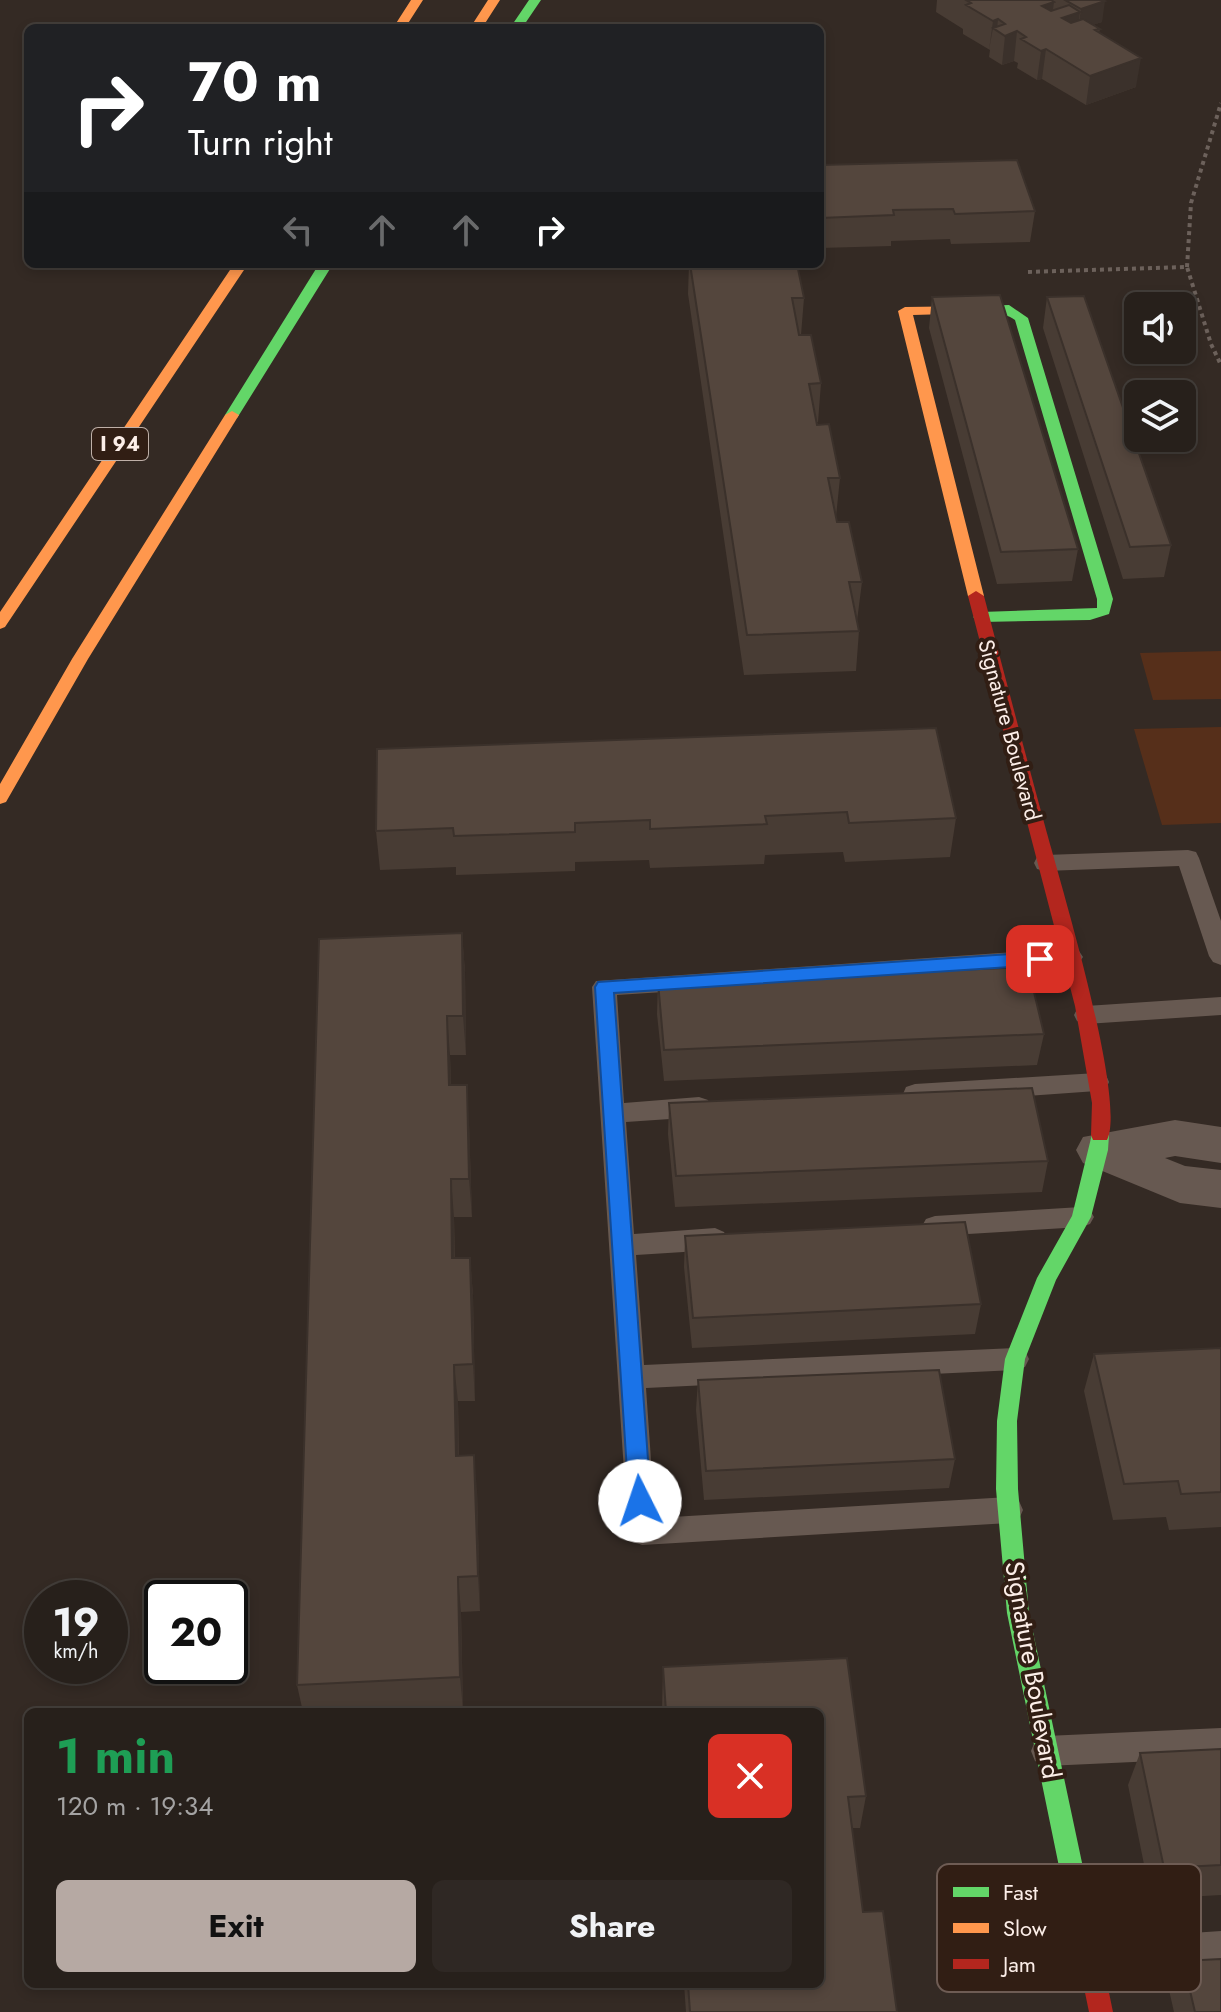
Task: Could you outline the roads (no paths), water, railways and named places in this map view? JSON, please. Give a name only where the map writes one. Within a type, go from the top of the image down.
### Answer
[{"type":"main road","points":[[402,24],[417,0]]},
{"type":"main road","points":[[479,24],[494,0]]},
{"type":"main road","points":[[519,24],[535,0]]},
{"type":"main road","name":"I 94","points":[[0,624],[238,268]]},
{"type":"main road","points":[[0,798],[80,659],[324,268]]},
{"type":"main road","name":"Signature Boulevard","points":[[981,617],[1090,615],[1104,611],[1105,599],[1021,318],[1009,309],[905,311],[981,617],[1086,1015],[1101,1103],[1099,1150],[1081,1217],[1047,1278],[1015,1359],[1007,1421],[1009,1510],[1018,1613],[1070,1864]]},
{"type":"main road","name":"Signature Boulevard","points":[[1097,1992],[1101,2012]]},
{"type":"street","points":[[1099,1150],[1175,1138],[1221,1145]]},
{"type":"street","points":[[1099,1150],[1180,1184],[1221,1189]]},
{"type":"lane","points":[[1045,863],[1188,858],[1221,956]]},
{"type":"lane","points":[[1009,1510],[642,1532],[604,987],[1071,957]]},
{"type":"lane","points":[[1086,1015],[1221,1006]]},
{"type":"lane","points":[[894,1095],[1097,1082]]},
{"type":"lane","points":[[613,1113],[722,1106]]},
{"type":"lane","points":[[907,1228],[1081,1217]]},
{"type":"lane","points":[[622,1245],[733,1238]]},
{"type":"lane","points":[[631,1377],[1015,1359]]},
{"type":"lane","points":[[1046,1751],[1221,1743]]},
{"type":"lane","points":[[1201,1948],[1221,1947]]}]
